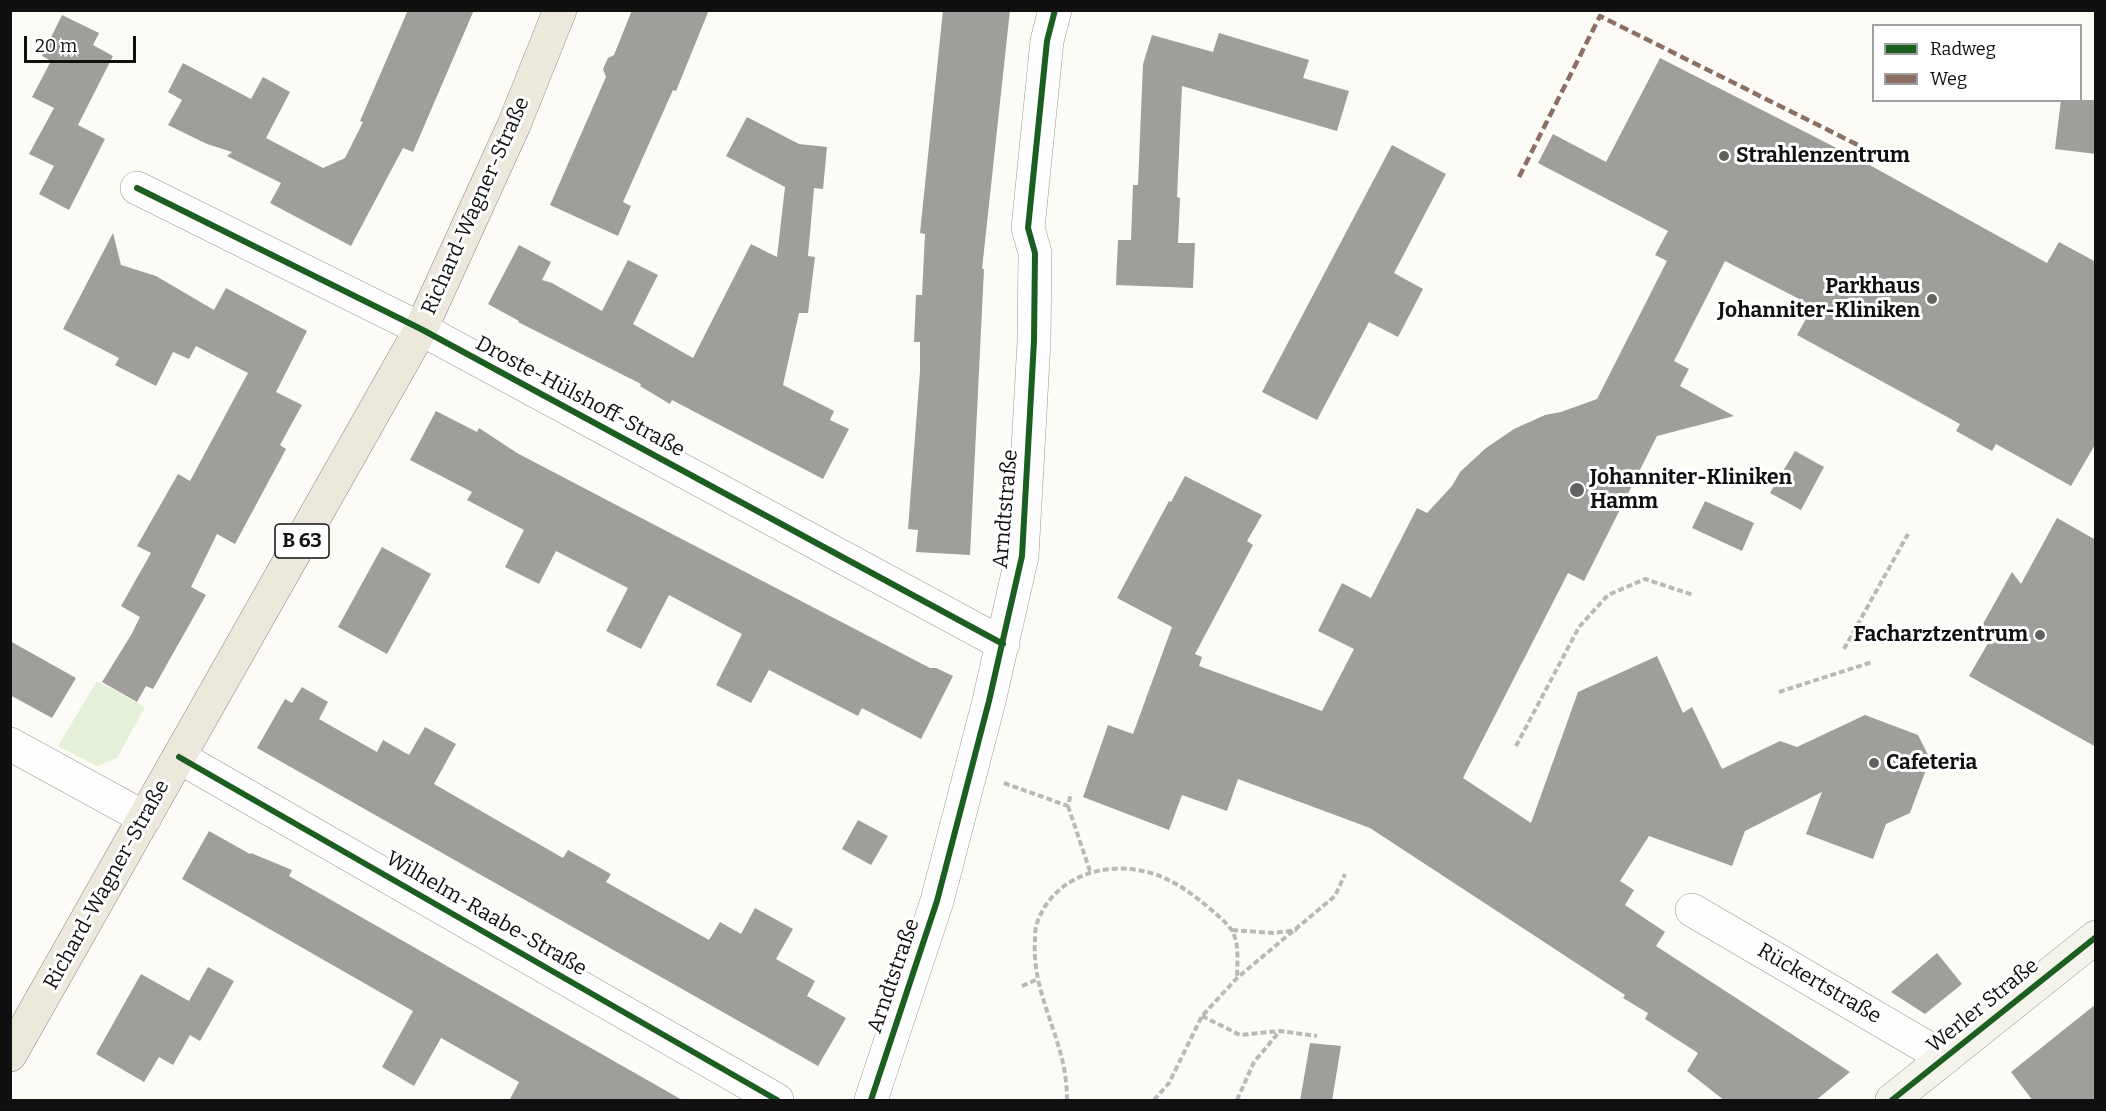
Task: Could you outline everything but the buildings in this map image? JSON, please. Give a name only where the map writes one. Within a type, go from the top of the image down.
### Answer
[{"type":"main road","name":"Richard-Wagner-Straße","points":[[10,1055],[421,329],[514,125],[560,10]]},
{"type":"main road","name":"Werler Straße","points":[[1892,1101],[2096,937]]},
{"type":"street","name":"Arndtstraße","points":[[871,1101],[937,901],[972,772],[1022,556],[1034,341],[1035,253],[1028,228],[1047,40],[1055,10]]},
{"type":"street","name":"Droste-Hülshoff-Straße","points":[[137,188],[421,329],[1003,644]]},
{"type":"street","points":[[10,744],[145,818]]},
{"type":"street","name":"Wilhelm-Raabe-Straße","points":[[179,757],[777,1101]]},
{"type":"street","name":"Rückertstraße","points":[[1692,910],[1945,1058]]},
{"type":"path","points":[[1844,649],[1908,534]]},
{"type":"path","points":[[1516,746],[1579,627],[1608,595],[1645,579],[1693,595]]},
{"type":"path","points":[[1779,692],[1872,662]]},
{"type":"path","points":[[972,772],[1068,806]]},
{"type":"path","points":[[1071,793],[1068,806],[1090,871]]},
{"type":"path","points":[[1067,1101],[1062,1057],[1034,959],[1036,924],[1048,901],[1067,882],[1090,871],[1120,869],[1152,873],[1174,882],[1193,895],[1232,930],[1237,947],[1237,978]]},
{"type":"path","points":[[1154,1101],[1169,1083],[1202,1016],[1237,978],[1335,896],[1345,874]]},
{"type":"path","points":[[1232,930],[1273,933],[1297,930]]},
{"type":"path","points":[[1022,986],[1038,979]]},
{"type":"path","points":[[1202,1016],[1240,1035],[1280,1031],[1317,1036]]},
{"type":"path","points":[[1236,1101],[1254,1062],[1280,1031]]},
{"type":"green space","points":[[97,681],[145,707],[117,758],[97,766],[58,746]]},
{"type":"marked path","points":[[1519,177],[1600,16],[1862,147]]},
{"type":"cycle path","points":[[871,1100],[937,901],[989,701],[1022,556],[1034,341],[1035,253],[1028,228],[1047,41],[1055,10]]},
{"type":"cycle path","points":[[137,188],[421,329],[1003,644]]},
{"type":"cycle path","points":[[179,757],[777,1100]]},
{"type":"cycle path","points":[[1892,1100],[2096,937]]},
{"type":"place","name":"Strahlenzentrum","points":[[1724,156]]},
{"type":"place","name":"Parkhaus Johanniter-Kliniken","points":[[1932,299]]},
{"type":"place","name":"Johanniter-Kliniken Hamm","points":[[1577,490]]},
{"type":"place","name":"Facharztzentrum","points":[[2040,635]]},
{"type":"place","name":"Cafeteria","points":[[1874,763]]}]
